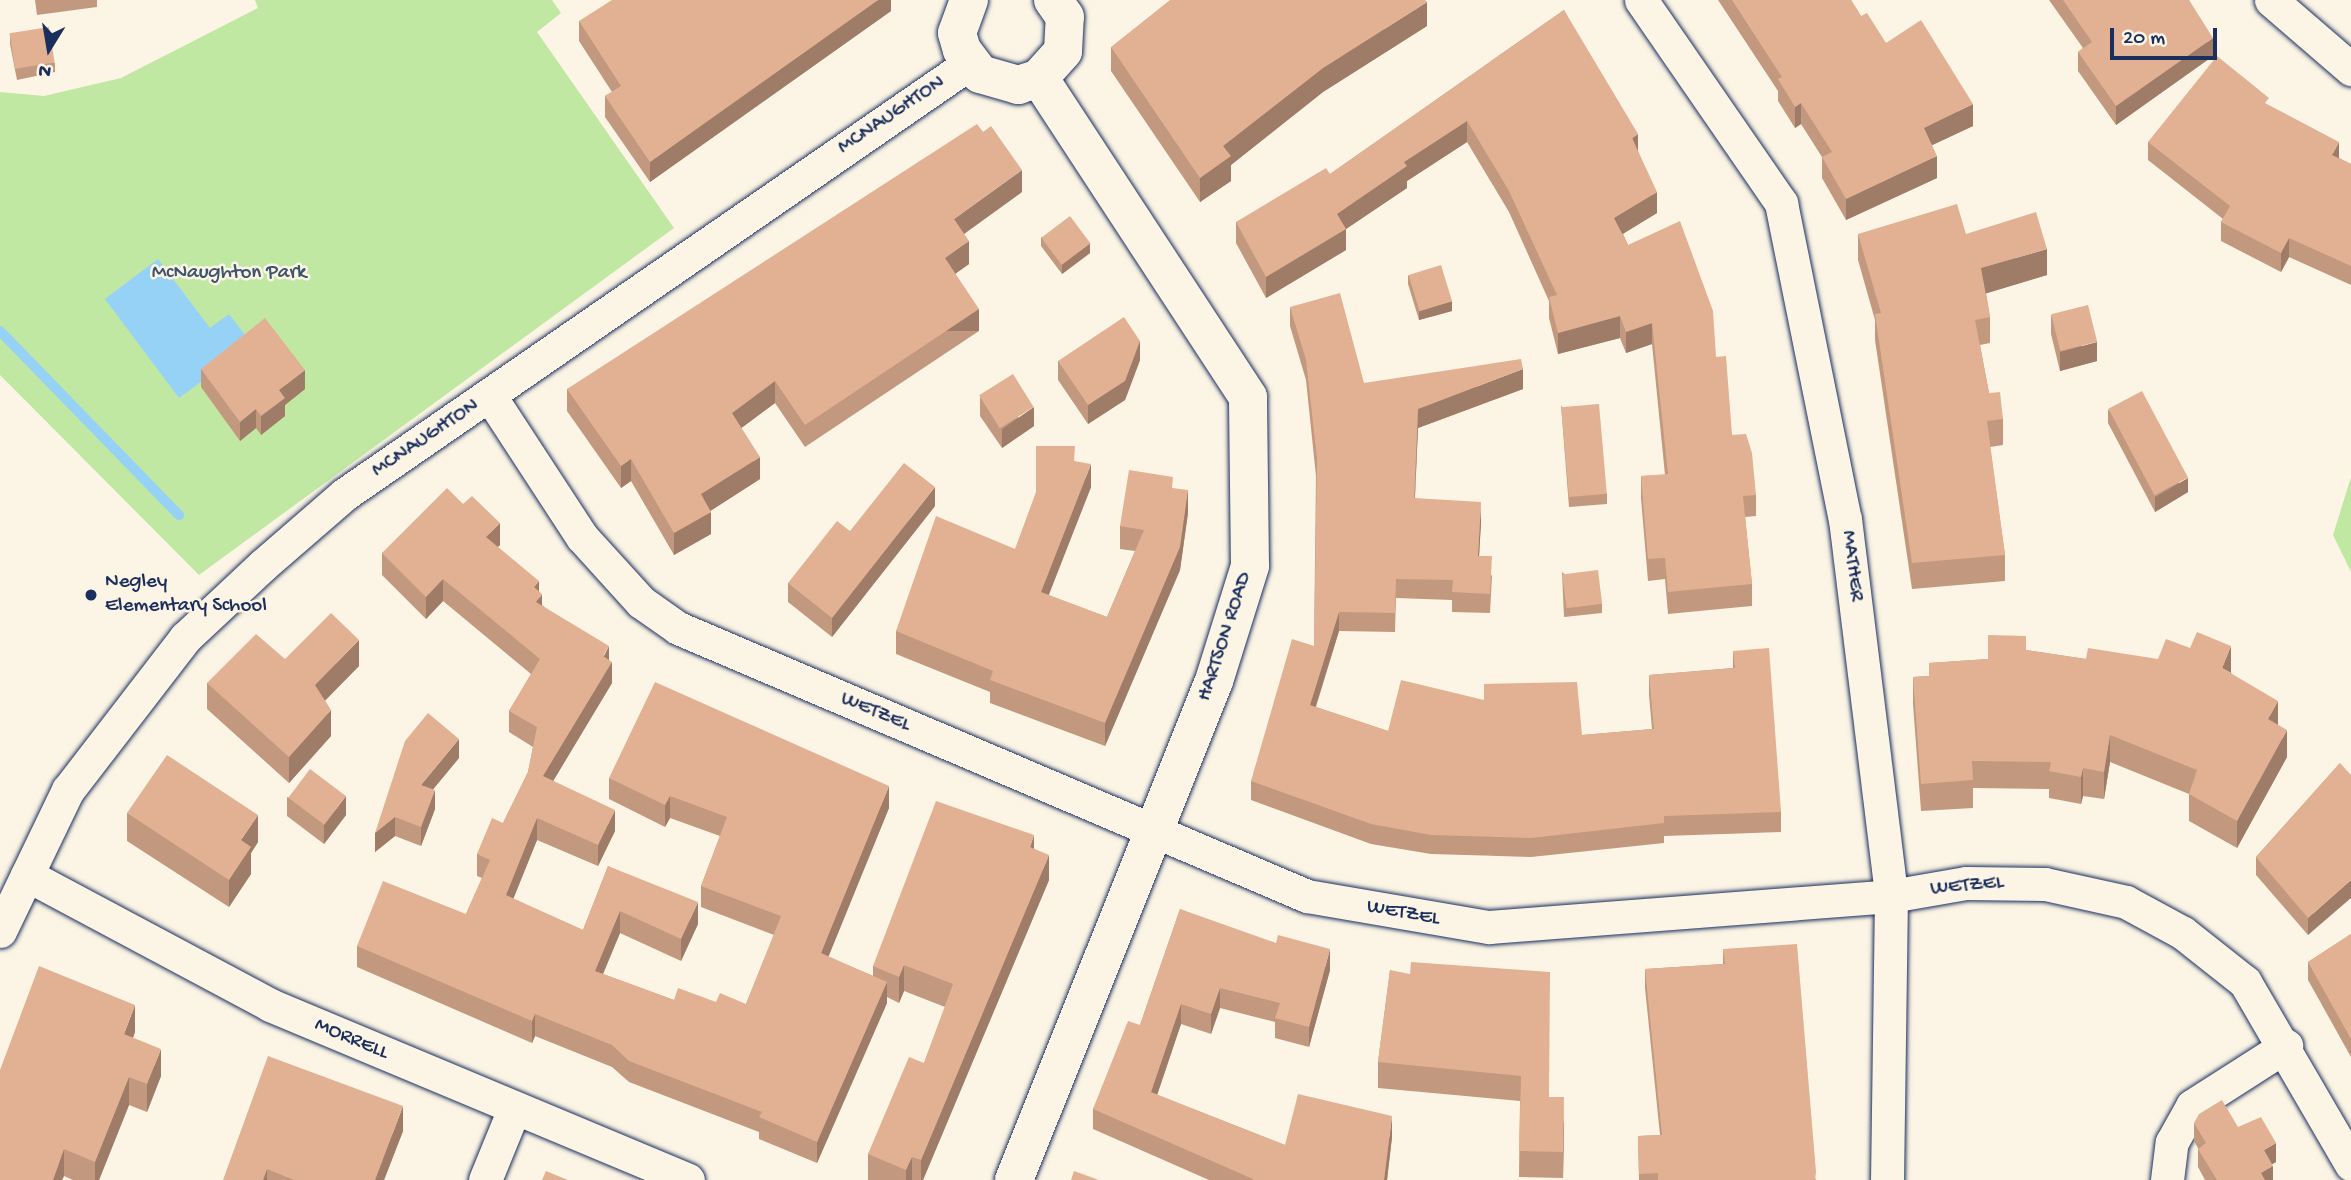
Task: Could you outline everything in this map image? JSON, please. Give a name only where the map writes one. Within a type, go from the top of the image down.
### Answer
[{"type":"street","points":[[970,0],[957,33],[970,63],[998,82],[1018,85],[1039,78],[1055,66],[1068,33],[1058,1]]},
{"type":"street","name":"MATHER","points":[[1641,0],[1781,202],[1845,519],[1891,896],[1887,1180]]},
{"type":"street","points":[[2271,0],[2351,69]]},
{"type":"street","name":"MCNAUGHTON","points":[[0,931],[68,790],[185,638],[345,494],[970,63]]},
{"type":"street","name":"HARTSON ROAD","points":[[1014,1180],[1214,681],[1250,566],[1248,397],[1039,78]]},
{"type":"street","name":"WETZEL","points":[[490,396],[582,537],[641,602],[678,628],[1307,896],[1489,928],[1891,896],[1966,883],[2045,884],[2126,902],[2183,933],[2245,982],[2286,1046],[2351,1164]]},
{"type":"street","name":"MORRELL","points":[[27,875],[270,1005],[688,1180]]},
{"type":"street","points":[[2167,1180],[2172,1142],[2192,1106],[2286,1046]]},
{"type":"street","points":[[485,1180],[514,1108]]},
{"type":"green space","name":"McNaughton Park","points":[[255,0],[552,0],[561,13],[537,32],[674,228],[199,575],[0,375],[0,92],[44,96],[121,78],[258,8]]},
{"type":"green space","points":[[2351,477],[2351,572],[2333,535]]},
{"type":"water","points":[[158,259],[210,328],[229,314],[252,344],[179,398],[105,299]]},
{"type":"building","points":[[612,0],[878,0],[650,162],[605,96],[621,86],[579,21]]},
{"type":"building","points":[[1170,0],[1427,2],[1323,68],[1223,146],[1231,156],[1200,178],[1111,47]]},
{"type":"building","points":[[1732,0],[1851,0],[1861,16],[1867,13],[1886,43],[1921,20],[1973,104],[1924,128],[1937,156],[1846,199],[1822,157],[1832,152],[1801,103],[1795,107],[1778,79],[1782,77]]},
{"type":"building","points":[[2063,0],[2189,0],[2213,38],[2116,106],[2078,52],[2092,42]]},
{"type":"building","points":[[1564,10],[1638,134],[1632,138],[1657,192],[1614,218],[1628,245],[1680,221],[1713,311],[1716,357],[1726,356],[1732,435],[1746,434],[1752,453],[1756,495],[1743,496],[1752,584],[1668,592],[1665,558],[1648,559],[1641,476],[1668,474],[1652,323],[1626,332],[1620,316],[1558,333],[1549,297],[1557,295],[1509,191],[1467,121],[1404,162],[1407,166],[1337,214],[1346,229],[1266,277],[1236,222],[1326,168],[1330,174]]},
{"type":"building","points":[[49,27],[55,63],[15,69],[9,33]]},
{"type":"building","points":[[2217,56],[2269,98],[2265,103],[2339,142],[2332,155],[2351,164],[2351,266],[2289,238],[2281,253],[2221,222],[2230,206],[2148,142]]},
{"type":"building","points":[[977,124],[983,132],[991,126],[1022,170],[954,219],[969,241],[945,258],[979,309],[805,425],[775,381],[732,413],[760,457],[701,494],[711,512],[674,533],[631,459],[621,466],[567,389]]},
{"type":"building","points":[[1957,204],[1966,234],[2036,212],[2047,249],[1981,268],[1990,317],[1975,320],[1989,393],[2000,392],[2003,419],[1987,421],[2005,555],[1912,563],[1875,314],[1881,313],[1858,234]]},
{"type":"building","points":[[1070,216],[1090,243],[1062,265],[1041,238]]},
{"type":"building","points":[[1441,265],[1452,301],[1420,311],[1408,275]]},
{"type":"building","points":[[1340,293],[1364,383],[1521,359],[1523,369],[1418,409],[1414,498],[1481,502],[1478,556],[1492,556],[1490,594],[1452,592],[1453,580],[1396,579],[1395,613],[1339,612],[1310,705],[1388,731],[1401,680],[1484,700],[1484,684],[1577,682],[1582,735],[1654,729],[1649,675],[1735,668],[1733,651],[1769,648],[1781,812],[1664,816],[1664,823],[1531,838],[1431,835],[1371,824],[1251,781],[1292,639],[1314,646],[1317,459],[1306,360],[1290,307]]},
{"type":"building","points":[[2088,305],[2097,342],[2060,351],[2051,314]]},
{"type":"building","points":[[1124,317],[1140,341],[1125,381],[1088,405],[1058,361]]},
{"type":"building","points":[[265,318],[305,370],[279,390],[285,398],[261,416],[256,409],[240,422],[201,369]]},
{"type":"building","points":[[1013,374],[1034,407],[1000,428],[979,395]]},
{"type":"building","points":[[2142,391],[2188,478],[2154,495],[2108,409]]},
{"type":"building","points":[[1599,404],[1607,494],[1569,497],[1561,407]]},
{"type":"building","points":[[1036,446],[1075,446],[1074,461],[1091,464],[1041,592],[1107,617],[1144,530],[1120,526],[1129,470],[1173,477],[1172,488],[1188,490],[1180,547],[1105,723],[990,680],[993,671],[896,631],[936,516],[1015,549],[1036,492]]},
{"type":"building","points":[[904,463],[935,487],[832,618],[788,583],[837,521],[850,531]]},
{"type":"building","points":[[447,488],[463,504],[472,496],[500,523],[486,537],[539,581],[534,587],[542,594],[536,602],[609,646],[603,656],[612,662],[543,776],[615,810],[598,845],[537,818],[506,895],[583,930],[608,866],[698,902],[681,939],[620,911],[595,971],[674,1000],[678,988],[716,1002],[720,993],[746,1004],[781,916],[701,886],[727,817],[670,796],[665,805],[609,778],[655,682],[889,786],[821,953],[887,982],[817,1142],[759,1117],[762,1112],[629,1061],[612,1045],[535,1014],[532,1021],[357,946],[383,881],[466,914],[490,860],[477,854],[492,818],[503,823],[528,772],[537,727],[509,711],[540,659],[443,579],[426,597],[382,553]]},
{"type":"building","points":[[1598,570],[1602,604],[1566,608],[1562,574]]},
{"type":"building","points":[[331,613],[359,640],[315,685],[331,710],[289,757],[207,683],[256,634],[285,659]]},
{"type":"building","points":[[2197,632],[2231,646],[2222,668],[2278,701],[2268,719],[2287,730],[2237,821],[2189,794],[2197,770],[2110,735],[2104,772],[2083,768],[2081,777],[2049,771],[2051,762],[1972,761],[1973,780],[1921,784],[1913,677],[1929,676],[1929,663],[1988,659],[1988,635],[2026,636],[2026,650],[2086,659],[2088,648],[2158,659],[2166,639],[2190,648]]},
{"type":"building","points":[[428,713],[459,739],[421,785],[435,790],[421,827],[395,817],[375,833],[405,741]]},
{"type":"building","points":[[167,755],[258,815],[241,840],[251,847],[229,880],[127,813]]},
{"type":"building","points":[[2340,763],[2351,775],[2351,880],[2308,918],[2256,857]]},
{"type":"building","points":[[310,769],[346,796],[324,825],[288,798]]},
{"type":"building","points":[[936,801],[1034,835],[1030,847],[1049,855],[921,1160],[912,1157],[906,1170],[868,1154],[909,1057],[924,1063],[953,984],[904,965],[899,977],[873,966]]},
{"type":"building","points":[[1180,909],[1276,943],[1278,935],[1330,949],[1309,1027],[1275,1018],[1280,1003],[1220,988],[1211,1014],[1181,1004],[1151,1092],[1285,1145],[1298,1094],[1392,1116],[1384,1180],[1253,1180],[1093,1109],[1128,1021],[1140,1025]]},
{"type":"building","points":[[2351,934],[2351,1039],[2308,962]]},
{"type":"building","points":[[1797,944],[1815,1180],[1658,1180],[1658,1173],[1639,1174],[1638,1136],[1662,1135],[1645,969],[1725,964],[1723,949]]},
{"type":"building","points":[[1411,962],[1550,972],[1549,1097],[1564,1097],[1563,1152],[1519,1151],[1521,1076],[1378,1062],[1390,970],[1410,974]]},
{"type":"building","points":[[39,966],[135,1005],[124,1034],[161,1049],[147,1084],[129,1077],[95,1162],[64,1149],[53,1180],[0,1180],[0,1070]]},
{"type":"building","points":[[268,1056],[403,1106],[375,1180],[294,1180],[267,1169],[263,1180],[223,1180]]},
{"type":"building","points":[[2222,1100],[2238,1127],[2261,1117],[2276,1143],[2264,1150],[2273,1166],[2261,1173],[2265,1180],[2217,1180],[2198,1149],[2206,1143],[2194,1123],[2199,1114]]},
{"type":"building","points":[[546,1171],[568,1180],[542,1180]]},
{"type":"building","points":[[1074,1171],[1099,1180],[1071,1180]]},
{"type":"waterway","points":[[0,331],[179,515]]},
{"type":"place","name":"Negley Elementary School","points":[[91,595]]}]
